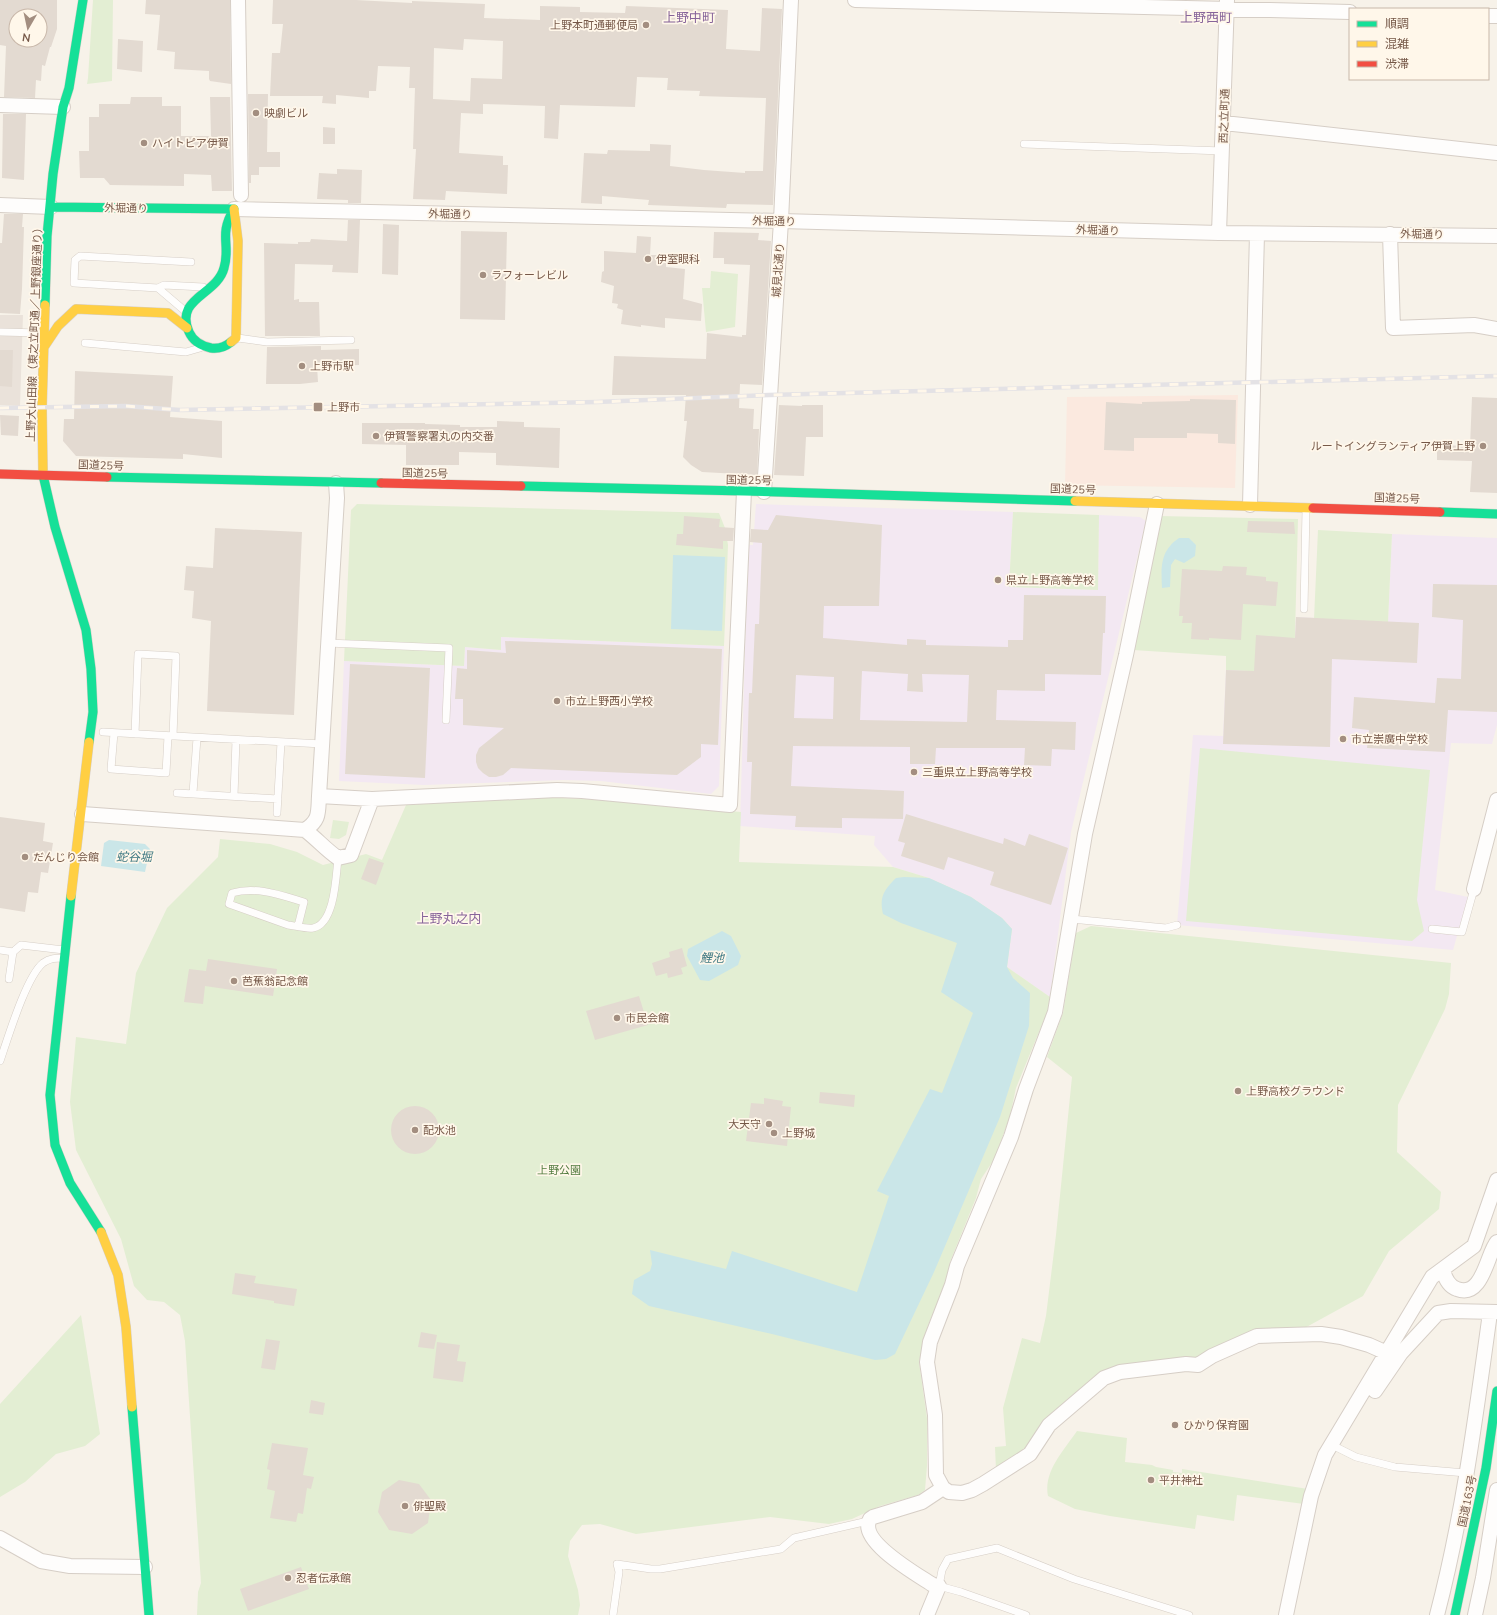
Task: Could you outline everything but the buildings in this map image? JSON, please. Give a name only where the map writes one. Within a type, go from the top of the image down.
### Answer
[{"type":"main road","name":"上野大山田線（東之立町通／上野銀座通り）","points":[[83,0],[69,88],[63,108],[53,174],[47,236],[42,408],[43,475],[57,531],[86,630],[91,669],[93,712],[82,814],[64,954],[50,1095],[55,1145],[70,1184],[103,1235],[118,1275],[126,1327],[148,1615]]},
{"type":"main road","name":"外堀通り","points":[[51,207],[234,209]]},
{"type":"main road","points":[[187,328],[187,313],[193,301],[210,288],[220,278],[223,272],[225,263],[226,225],[234,209]]},
{"type":"main road","points":[[44,347],[50,335],[60,323],[76,309],[168,313],[187,328],[196,343],[204,346],[222,347],[232,343],[236,338],[238,241],[234,209]]},
{"type":"main road","name":"国道25号","points":[[0,474],[764,492],[1306,507],[1497,514]]},
{"type":"main road","name":"国道163号","points":[[1455,1615],[1486,1468],[1497,1391]]},
{"type":"street","points":[[238,0],[241,195]]},
{"type":"street","name":"城見北通り","points":[[764,492],[781,221],[791,0]]},
{"type":"street","points":[[855,0],[1227,4],[1349,12]]},
{"type":"street","name":"西之立町通","points":[[1220,233],[1227,4]]},
{"type":"street","points":[[0,106],[63,108]]},
{"type":"street","points":[[1224,123],[1497,153]]},
{"type":"street","points":[[0,205],[51,207]]},
{"type":"street","name":"外堀通り","points":[[234,209],[781,221],[1257,234],[1497,236]]},
{"type":"street","points":[[1250,506],[1257,234]]},
{"type":"street","points":[[1390,234],[1393,328],[1474,325],[1497,329]]},
{"type":"street","points":[[305,830],[312,825],[318,816],[327,643],[337,498],[336,482]]},
{"type":"street","points":[[319,796],[372,798],[576,791],[730,805],[744,492]]},
{"type":"street","points":[[1157,504],[1126,655],[1085,834],[1055,1012],[1026,1089],[1011,1138],[957,1266],[952,1286],[930,1342],[927,1362],[935,1416],[936,1475],[943,1488],[949,1492],[962,1493],[983,1484],[1030,1454],[1049,1425],[1104,1378],[1120,1372],[1186,1364],[1198,1366],[1212,1356],[1257,1336],[1321,1334],[1341,1336],[1370,1346],[1387,1354]]},
{"type":"street","points":[[82,814],[305,830],[329,852],[338,858],[351,855],[372,798]]},
{"type":"street","points":[[1474,889],[1497,800]]},
{"type":"street","points":[[1286,1615],[1311,1496],[1325,1455],[1432,1277],[1474,1246],[1497,1180]]},
{"type":"street","points":[[1443,1270],[1445,1279],[1449,1285],[1457,1290],[1467,1290],[1474,1286],[1486,1267],[1491,1252],[1497,1242]]},
{"type":"street","points":[[1346,1422],[1352,1425],[1401,1353],[1438,1313],[1451,1311],[1493,1313],[1448,1574],[1437,1615]]},
{"type":"street","points":[[927,1615],[939,1586],[933,1585],[878,1547],[868,1530],[868,1521],[873,1517],[922,1502],[943,1488]]},
{"type":"street","points":[[1475,1615],[1483,1578],[1497,1490]]},
{"type":"street","points":[[0,1538],[40,1561],[70,1566],[145,1567]]},
{"type":"lane","points":[[1024,144],[1223,151]]},
{"type":"lane","points":[[191,262],[80,256],[74,260],[74,283],[158,288],[164,285],[210,288]]},
{"type":"lane","points":[[158,288],[187,313]]},
{"type":"lane","points":[[0,332],[44,333]]},
{"type":"lane","points":[[236,338],[267,342],[351,340]]},
{"type":"lane","points":[[85,343],[186,352],[204,346]]},
{"type":"lane","points":[[1304,609],[1306,507]]},
{"type":"lane","points":[[327,643],[449,648],[446,720]]},
{"type":"lane","points":[[114,733],[111,769],[166,773],[176,656],[138,654],[135,734]]},
{"type":"lane","points":[[103,732],[322,744]]},
{"type":"lane","points":[[193,793],[197,738]]},
{"type":"lane","points":[[234,796],[236,740]]},
{"type":"lane","points":[[277,813],[281,742]]},
{"type":"lane","points":[[177,792],[278,798]]},
{"type":"lane","points":[[298,926],[304,902],[272,892],[257,890],[242,890],[232,893],[229,904],[288,925],[312,928],[321,925],[329,915],[338,858]]},
{"type":"lane","points":[[1432,929],[1462,932],[1474,889]]},
{"type":"lane","points":[[1070,919],[1166,928],[1177,925]]},
{"type":"lane","points":[[9,979],[14,952],[21,945],[64,954]]},
{"type":"lane","points":[[0,950],[14,952]]},
{"type":"lane","points":[[0,1061],[20,1004],[31,980],[42,963],[64,954]]},
{"type":"lane","points":[[1332,1445],[1356,1456],[1395,1467],[1466,1473]]},
{"type":"lane","points":[[613,1615],[619,1572],[617,1564],[660,1569],[781,1549],[794,1538],[868,1521]]},
{"type":"lane","points":[[1026,1615],[962,1592],[939,1586],[943,1567],[948,1559],[997,1548],[1074,1578],[1189,1615]]},
{"type":"shaded area","points":[[0,315],[23,315],[20,406],[0,405]]},
{"type":"shaded area","points":[[1238,395],[1235,488],[1065,485],[1067,397]]},
{"type":"shaded area","name":"三重県立上野高等学校","points":[[756,504],[1013,512],[1009,587],[1098,590],[1099,515],[1140,517],[1146,521],[1071,832],[1050,997],[1007,967],[1012,929],[1002,918],[971,897],[929,878],[893,867],[874,845],[875,836],[740,826],[748,545],[753,545]]},
{"type":"shaded area","name":"市立崇廣中学校","points":[[1392,534],[1497,538],[1497,725],[1492,744],[1451,743],[1435,890],[1468,897],[1453,950],[1177,925],[1193,735],[1223,736],[1226,670],[1294,673],[1296,617],[1388,622]]},
{"type":"shaded area","points":[[500,637],[724,646],[719,786],[711,794],[601,781],[563,780],[424,785],[339,781],[344,661],[464,666],[465,647],[501,650]]},
{"type":"green space","points":[[93,0],[113,0],[112,81],[87,84],[88,78]]},
{"type":"green space","points":[[711,271],[738,274],[735,327],[706,332],[702,288],[710,288]]},
{"type":"green space","points":[[357,504],[719,513],[725,528],[728,545],[724,646],[501,637],[501,650],[465,647],[464,666],[344,661],[351,510]]},
{"type":"green space","points":[[1013,512],[1099,515],[1098,590],[1009,587]]},
{"type":"green space","points":[[1160,516],[1298,519],[1294,673],[1226,670],[1226,656],[1133,650]]},
{"type":"green space","points":[[1318,530],[1392,534],[1388,622],[1314,619]]},
{"type":"green space","points":[[1200,748],[1430,770],[1417,900],[1424,931],[1412,941],[1186,921]]},
{"type":"green space","name":"上野公園","points":[[519,796],[582,798],[741,812],[739,862],[893,867],[929,878],[971,897],[1002,918],[1012,929],[1007,967],[1050,997],[1048,1010],[1016,1088],[1010,1116],[995,1158],[981,1179],[976,1198],[950,1262],[947,1280],[928,1325],[919,1362],[927,1418],[927,1466],[925,1490],[918,1495],[880,1506],[852,1519],[829,1524],[770,1517],[636,1534],[600,1524],[582,1525],[570,1541],[568,1556],[578,1590],[580,1605],[578,1615],[197,1615],[198,1592],[201,1583],[185,1341],[180,1315],[164,1302],[147,1300],[134,1286],[121,1239],[76,1150],[70,1102],[76,1037],[126,1044],[136,973],[167,908],[218,857],[220,839],[270,844],[297,852],[323,865],[366,854],[382,860],[406,805]]},
{"type":"green space","points":[[333,820],[349,822],[346,835],[339,839],[330,838]]},
{"type":"green space","name":"上野高校グラウンド","points":[[1091,926],[1451,963],[1449,994],[1445,1009],[1398,1105],[1397,1152],[1441,1192],[1439,1209],[1389,1251],[1363,1296],[1301,1330],[1197,1360],[1121,1365],[1024,1451],[996,1470],[995,1447],[1006,1446],[1003,1408],[1022,1338],[1040,1343],[1046,1316],[1072,1077],[1047,1057],[1063,1013],[1076,933]]},
{"type":"green space","points":[[81,1315],[100,1434],[85,1446],[56,1454],[25,1482],[0,1497],[0,1404]]},
{"type":"green space","name":"平井神社","points":[[1077,1431],[1127,1438],[1125,1462],[1152,1465],[1173,1470],[1173,1472],[1182,1473],[1182,1469],[1308,1489],[1304,1504],[1237,1495],[1234,1521],[1197,1515],[1195,1529],[1075,1509],[1048,1496],[1047,1487],[1056,1462]]},
{"type":"water","points":[[1179,538],[1189,538],[1196,545],[1195,556],[1184,563],[1175,559],[1171,565],[1170,587],[1162,588],[1162,566],[1165,554],[1168,548]]},
{"type":"water","points":[[673,555],[725,557],[722,631],[671,629]]},
{"type":"water","name":"蛇谷堀","points":[[109,840],[145,844],[150,849],[145,872],[101,866],[104,843]]},
{"type":"water","points":[[896,878],[929,878],[971,897],[1002,918],[1012,929],[1007,967],[1013,978],[1030,993],[1029,1026],[1000,1117],[934,1272],[895,1354],[886,1359],[875,1360],[772,1334],[649,1306],[632,1294],[634,1280],[650,1271],[652,1264],[650,1250],[726,1269],[732,1251],[857,1292],[889,1196],[877,1191],[930,1089],[942,1093],[973,1013],[941,992],[957,943],[901,923],[883,914],[882,898],[888,886]]},
{"type":"water","name":"鯉池","points":[[722,931],[731,936],[741,956],[738,965],[709,981],[700,980],[687,956],[688,949]]},
{"type":"railway","points":[[0,408],[125,406],[180,410],[597,402],[769,395],[1497,376]]},
{"type":"traffic: fast","points":[[45,305],[47,236],[53,174],[63,107],[69,88],[83,0]]},
{"type":"traffic: fast","points":[[51,207],[234,209]]},
{"type":"traffic: fast","points":[[231,342],[216,348],[204,346],[195,340],[191,335],[186,321],[187,311],[192,304],[213,285],[220,277],[224,268],[226,260],[227,226],[234,209]]},
{"type":"traffic: fast","points":[[43,475],[55,527],[86,630],[91,669],[93,712],[89,742]]},
{"type":"traffic: fast","points":[[107,477],[381,483]]},
{"type":"traffic: fast","points":[[521,486],[1075,501]]},
{"type":"traffic: fast","points":[[1440,512],[1497,514]]},
{"type":"traffic: fast","points":[[71,896],[50,1095],[55,1145],[70,1183],[101,1232]]},
{"type":"traffic: fast","points":[[1455,1615],[1486,1468],[1497,1391]]},
{"type":"traffic: fast","points":[[132,1407],[149,1615]]},
{"type":"traffic: slow","points":[[231,342],[236,338],[238,241],[234,209]]},
{"type":"traffic: slow","points":[[43,475],[42,408],[45,305]]},
{"type":"traffic: slow","points":[[44,347],[58,326],[76,309],[168,313],[187,328]]},
{"type":"traffic: slow","points":[[1075,501],[1313,508]]},
{"type":"traffic: slow","points":[[71,896],[89,742]]},
{"type":"traffic: slow","points":[[101,1232],[118,1275],[126,1327],[132,1407]]},
{"type":"traffic: jam","points":[[0,474],[107,477]]},
{"type":"traffic: jam","points":[[381,483],[521,486]]},
{"type":"traffic: jam","points":[[1313,508],[1440,512]]},
{"type":"place","name":"上野本町通郵便局","points":[[646,25]]},
{"type":"place","name":"映劇ビル","points":[[256,113]]},
{"type":"place","name":"ハイトピア伊賀","points":[[144,143]]},
{"type":"place","name":"伊室眼科","points":[[648,259]]},
{"type":"place","name":"ラフォーレビル","points":[[483,275]]},
{"type":"place","name":"上野市駅","points":[[302,366]]},
{"type":"place","name":"上野市","points":[[318,407]]},
{"type":"place","name":"伊賀警察署丸の内交番","points":[[376,436]]},
{"type":"place","name":"ルートイングランティア伊賀上野","points":[[1483,446]]},
{"type":"place","name":"県立上野高等学校","points":[[998,580]]},
{"type":"place","name":"市立上野西小学校","points":[[557,701]]},
{"type":"place","name":"市立崇廣中学校","points":[[1343,739]]},
{"type":"place","name":"三重県立上野高等学校","points":[[914,772]]},
{"type":"place","name":"だんじり会館","points":[[25,857]]},
{"type":"place","name":"芭蕉翁記念館","points":[[234,981]]},
{"type":"place","name":"市民会館","points":[[617,1018]]},
{"type":"place","name":"上野高校グラウンド","points":[[1238,1091]]},
{"type":"place","name":"大天守","points":[[769,1124]]},
{"type":"place","name":"配水池","points":[[415,1130]]},
{"type":"place","name":"上野城","points":[[774,1133]]},
{"type":"place","name":"ひかり保育園","points":[[1175,1425]]},
{"type":"place","name":"平井神社","points":[[1151,1480]]},
{"type":"place","name":"俳聖殿","points":[[405,1506]]},
{"type":"place","name":"忍者伝承館","points":[[288,1578]]},
{"type":"district","name":"上野中町","points":[[689,17]]},
{"type":"district","name":"上野西町","points":[[1206,17]]},
{"type":"district","name":"上野丸之内","points":[[449,918]]}]
